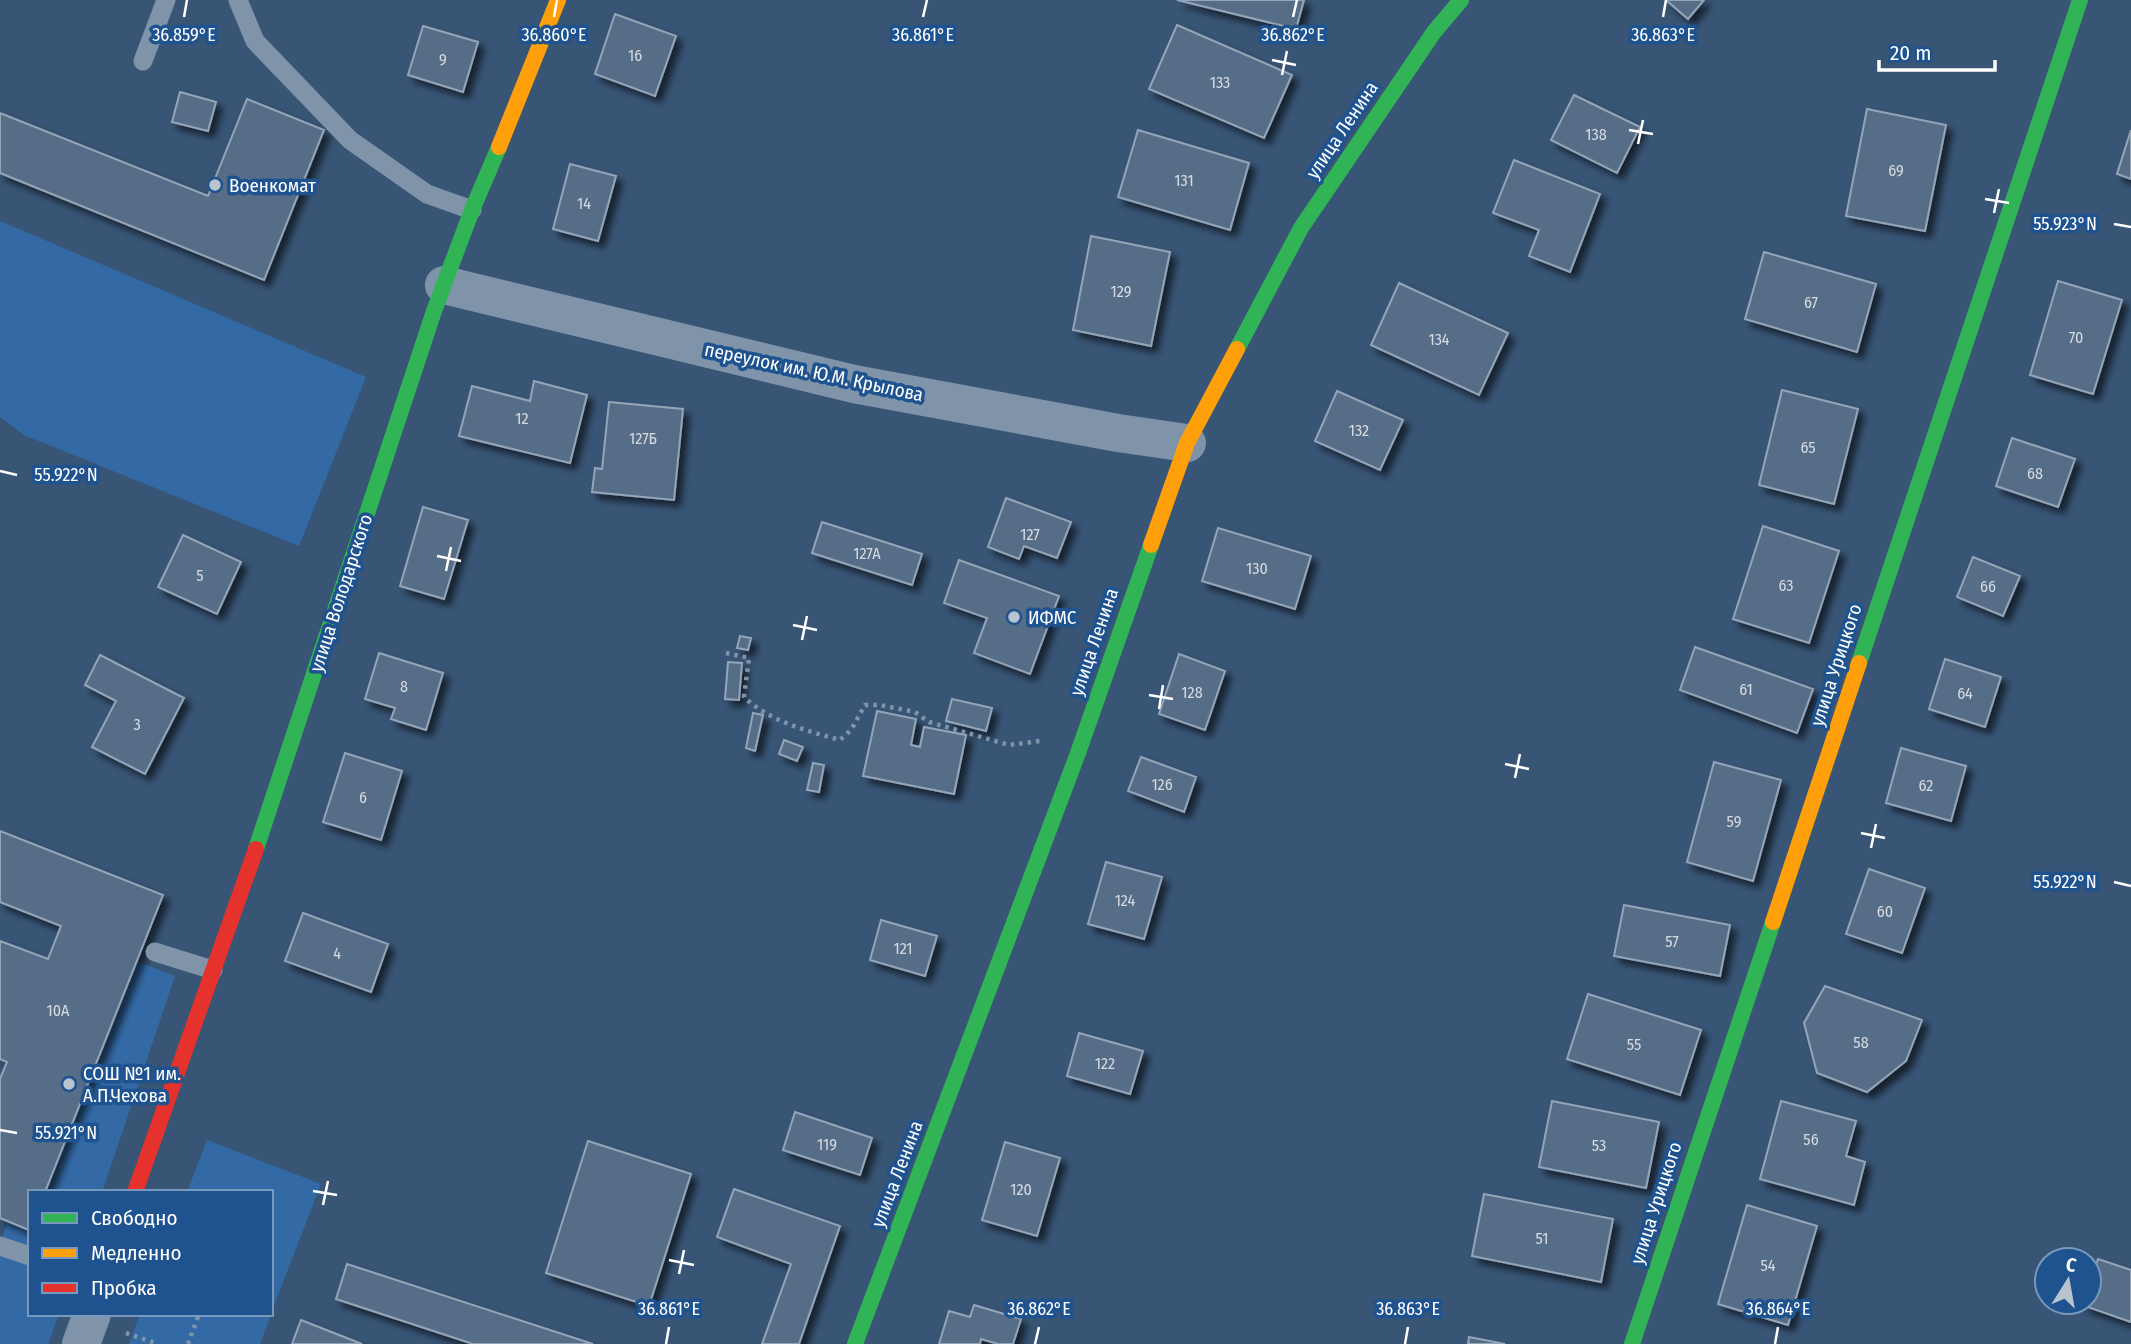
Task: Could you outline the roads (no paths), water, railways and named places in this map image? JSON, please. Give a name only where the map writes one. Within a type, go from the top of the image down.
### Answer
[{"type":"street","name":"улица Володарского","points":[[136,1190],[213,970],[444,285],[558,0]]},
{"type":"street","name":"улица Ленина","points":[[855,1344],[1078,753],[1187,443],[1301,228],[1434,32],[1461,0]]},
{"type":"street","name":"улица Урицкого","points":[[1632,1344],[2080,0]]},
{"type":"street","name":"переулок им. Ю.М. Крылова","points":[[444,285],[854,384],[1118,433],[1187,443]]},
{"type":"lane","points":[[143,61],[166,0]]},
{"type":"lane","points":[[238,0],[255,41],[350,141],[427,194],[472,210]]},
{"type":"lane","points":[[155,952],[213,970]]},
{"type":"lane","points":[[0,1246],[28,1255]]},
{"type":"place","name":"Военкомат","points":[[215,185]]},
{"type":"place","name":"ИФМС","points":[[1014,617]]},
{"type":"place","name":"СОШ №1 им. А.П.Чехова","points":[[69,1084]]}]
